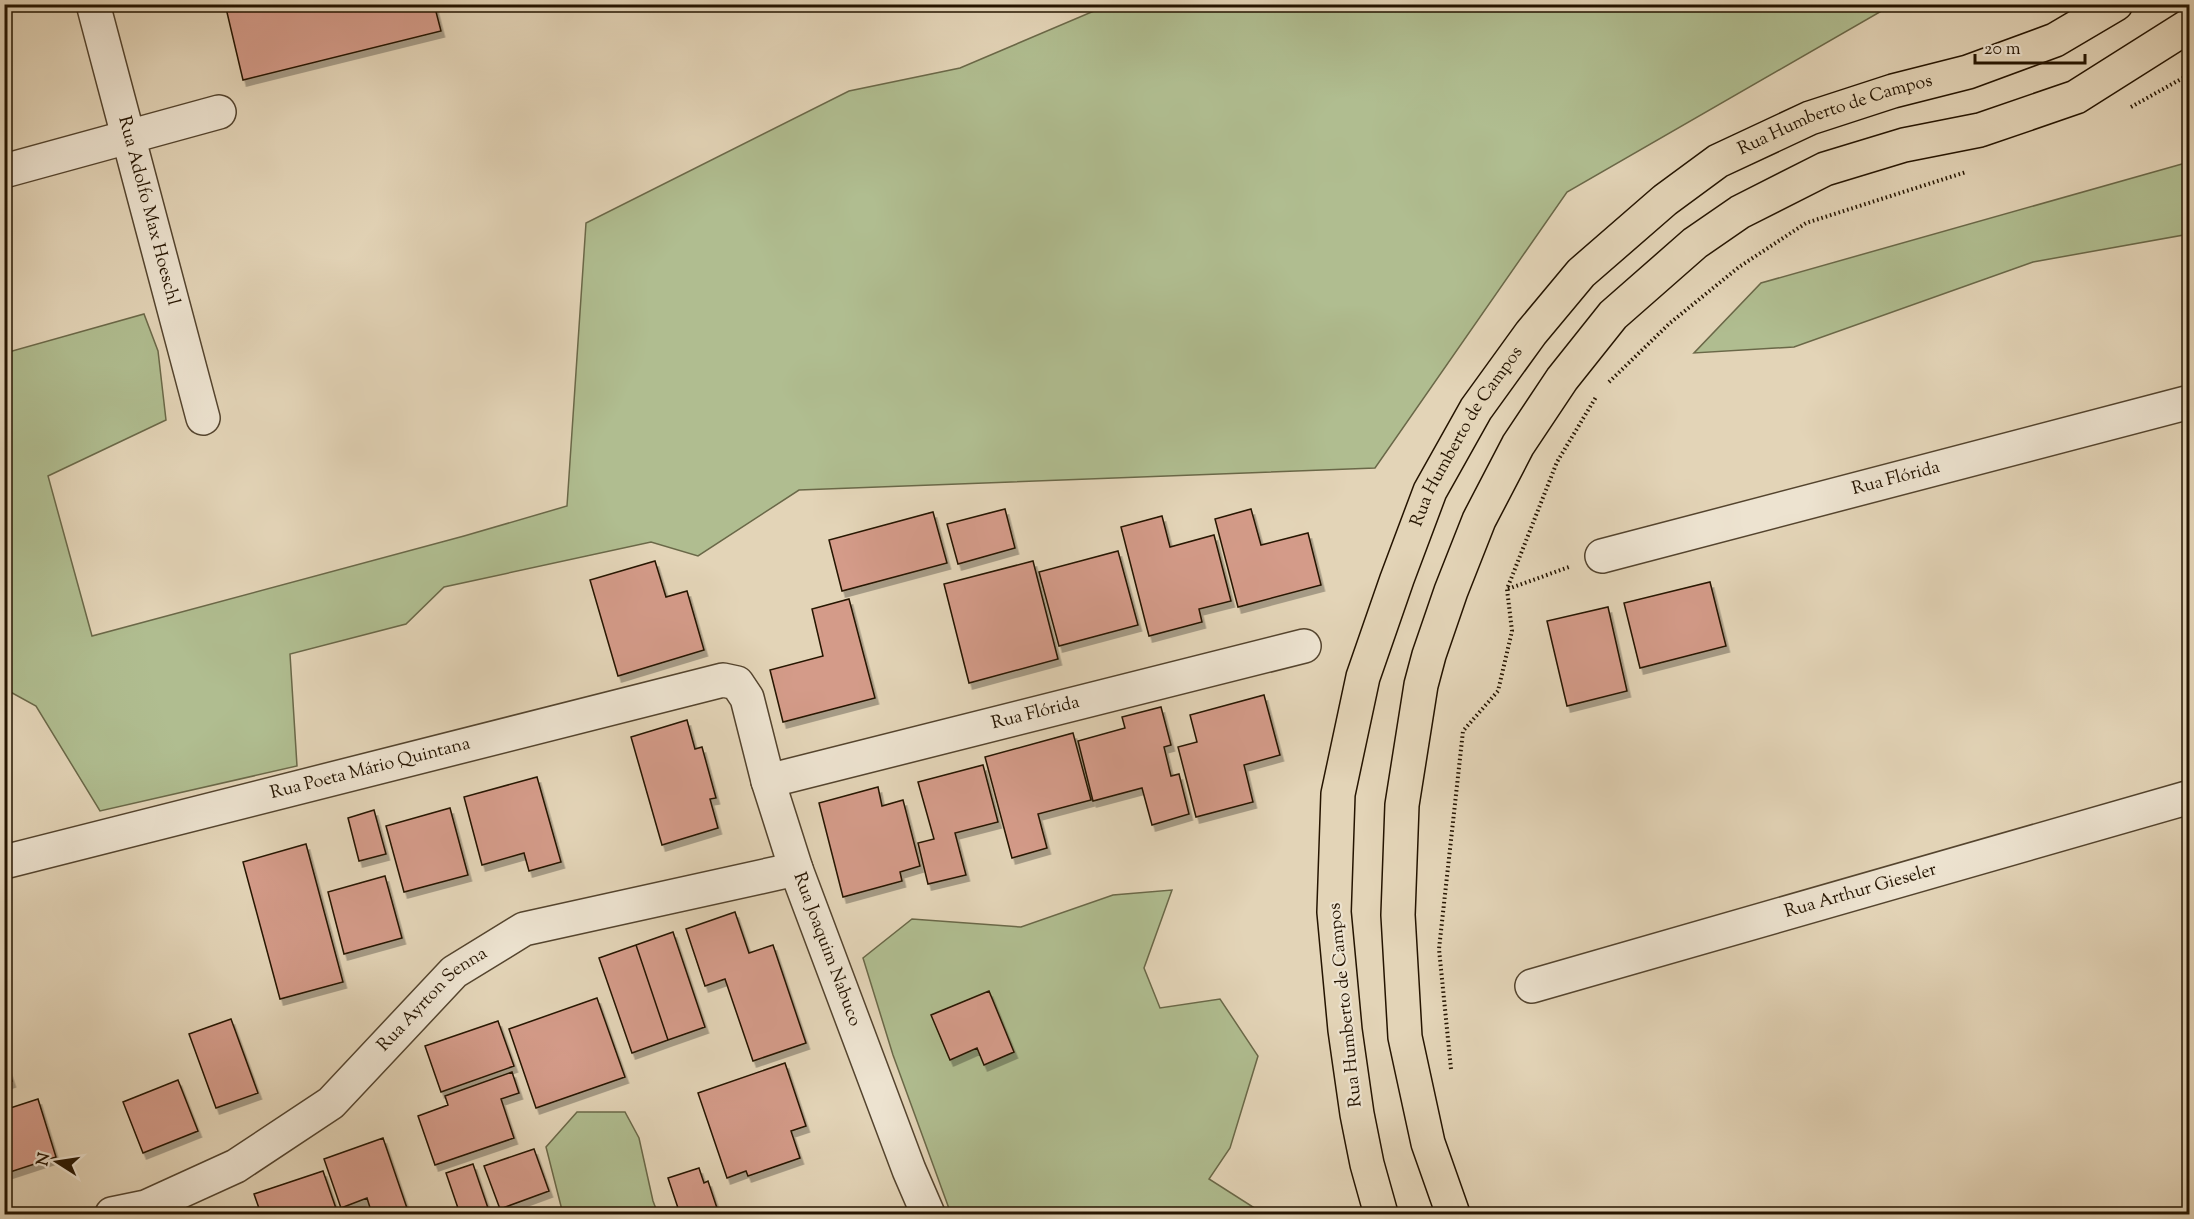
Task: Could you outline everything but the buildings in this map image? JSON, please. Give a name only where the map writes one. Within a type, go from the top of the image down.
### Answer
[{"type":"main road","name":"Rua Humberto de Campos","points":[[1381,1215],[1367,1164],[1357,1114],[1345,1030],[1334,912],[1338,794],[1363,677],[1396,579],[1430,491],[1476,409],[1531,333],[1581,273],[1665,200],[1718,160],[1810,118],[1893,91],[1968,72],[2055,40],[2116,4]]},
{"type":"main road","points":[[1453,1215],[1428,1143],[1405,1037],[1398,915],[1402,805],[1421,685],[1429,655],[1450,591],[1479,520],[1518,445],[1562,379],[1613,315],[1695,243],[1740,212],[1826,169],[1904,145],[1980,130],[2076,97],[2190,25]]},
{"type":"street","name":"Rua Adolfo Max Hoeschl","points":[[93,4],[203,418]]},
{"type":"street","points":[[4,171],[219,112]]},
{"type":"street","name":"Rua Flórida","points":[[1602,556],[2190,402]]},
{"type":"street","name":"Rua Flórida","points":[[768,781],[1304,646]]},
{"type":"street","name":"Rua Poeta Mário Quintana","points":[[4,862],[723,680],[737,683]]},
{"type":"street","name":"Rua Joaquim Nabuco","points":[[737,683],[747,698],[768,781],[796,869],[928,1215]]},
{"type":"street","name":"Rua Arthur Gieseler","points":[[1532,986],[2190,797]]},
{"type":"street","name":"Rua Ayrton Senna","points":[[112,1215],[146,1207],[236,1166],[331,1103],[454,972],[524,929],[796,869]]},
{"type":"path","points":[[1508,589],[1602,556]]},
{"type":"green space","points":[[1108,5],[1892,5],[1567,192],[1375,468],[799,490],[698,556],[651,542],[444,587],[406,624],[290,654],[297,766],[100,811],[36,706],[5,689],[5,353],[144,314],[158,351],[166,420],[48,476],[92,636],[567,506],[586,223],[849,91],[960,68]]},
{"type":"green space","points":[[2189,162],[2189,234],[2033,262],[1794,347],[1694,353],[1761,283]]},
{"type":"green space","points":[[1172,890],[1144,968],[1160,1008],[1220,999],[1258,1056],[1230,1148],[1209,1179],[1264,1214],[951,1214],[893,1055],[863,958],[912,919],[1021,927],[1113,895]]},
{"type":"green space","points":[[577,1112],[625,1112],[639,1138],[658,1214],[563,1214],[546,1147]]}]
